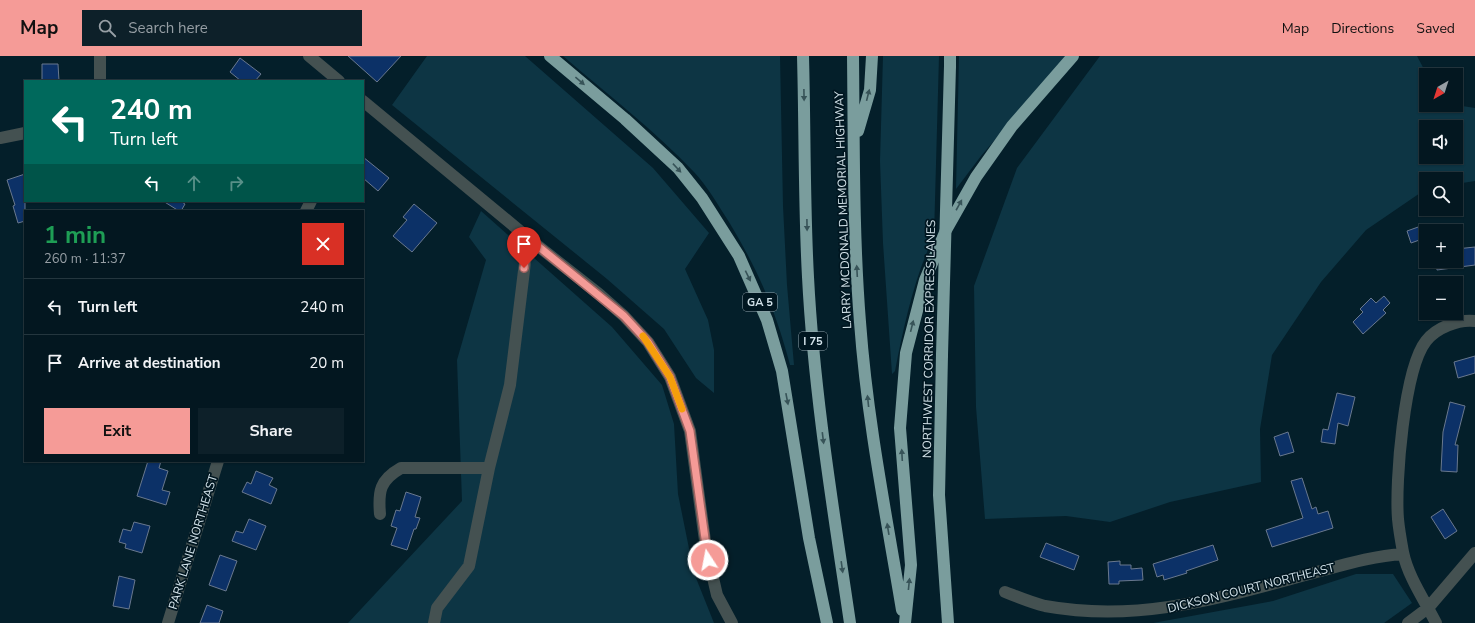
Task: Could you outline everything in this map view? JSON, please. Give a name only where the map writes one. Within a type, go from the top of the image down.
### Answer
[{"type":"highway","name":"GA 5","points":[[550,56],[625,119],[678,168],[702,198],[739,256],[767,320],[782,371],[809,538],[827,623]]},
{"type":"highway","name":"I 75","points":[[803,56],[808,277],[814,358],[823,438],[850,623]]},
{"type":"highway","name":"LARRY MCDONALD MEMORIAL HIGHWAY","points":[[853,56],[856,247],[860,322],[869,413],[904,623]]},
{"type":"highway","points":[[854,146],[870,90],[872,56]]},
{"type":"highway","name":"NORTHWEST CORRIDOR EXPRESS LANES","points":[[948,623],[939,495],[950,56]]},
{"type":"highway","points":[[904,623],[911,565],[900,428],[906,353],[925,280],[946,230],[976,177],[1012,126],[1073,56]]},
{"type":"street","points":[[100,56],[100,80]]},
{"type":"street","points":[[309,56],[338,80]]},
{"type":"street","points":[[364,102],[624,316],[648,342],[670,377],[690,431],[706,548],[715,588],[732,623]]},
{"type":"street","points":[[0,138],[24,133]]},
{"type":"street","points":[[434,623],[437,608],[469,566],[489,468],[510,385],[528,238]]},
{"type":"street","points":[[1436,623],[1414,581],[1403,554],[1398,519],[1397,484],[1404,421],[1414,364],[1421,348],[1432,334],[1461,322],[1475,321]]},
{"type":"street","name":"PARK LANE NORTHEAST","points":[[168,623],[218,462]]},
{"type":"street","points":[[380,514],[379,500],[383,482],[389,475],[401,468],[489,468]]},
{"type":"street","points":[[1408,623],[1428,608],[1475,553]]},
{"type":"street","name":"DICKSON COURT NORTHEAST","points":[[1005,592],[1043,606],[1072,611],[1095,614],[1142,613],[1161,611],[1211,600],[1364,559],[1403,554]]},
{"type":"shaded area","points":[[427,56],[525,56],[653,168],[709,233],[685,269],[708,320],[714,350],[714,393],[696,378],[664,329],[607,279],[392,105]]},
{"type":"shaded area","points":[[563,56],[780,56],[783,206],[787,285],[794,365],[790,365],[779,327],[765,291],[749,257],[713,196],[694,172],[663,142],[630,112]]},
{"type":"shaded area","points":[[883,56],[939,56],[934,236],[915,285],[895,371],[892,374],[883,243],[880,161]]},
{"type":"shaded area","points":[[959,56],[1067,56],[981,156],[956,189]]},
{"type":"shaded area","points":[[1100,56],[1417,56],[1423,68],[1419,68],[1419,112],[1463,112],[1463,106],[1475,108],[1475,181],[1463,183],[1463,172],[1419,172],[1419,194],[1366,230],[1321,282],[1272,355],[1260,429],[1261,482],[1170,502],[1110,522],[1066,516],[985,519],[976,407],[974,286],[1017,168]]},
{"type":"shaded area","points":[[481,211],[612,327],[662,385],[674,424],[678,494],[694,573],[714,623],[348,623],[462,501],[457,360],[486,260],[469,237]]},
{"type":"shaded area","points":[[1356,574],[1393,574],[1412,603],[1384,623],[1153,623],[1273,601]]},
{"type":"building","points":[[348,56],[401,56],[377,82]]},
{"type":"building","points":[[240,58],[261,74],[256,80],[240,80],[230,72]]},
{"type":"building","points":[[42,64],[58,64],[59,80],[42,80]]},
{"type":"building","points":[[364,158],[389,178],[378,191],[364,179]]},
{"type":"building","points":[[24,174],[24,221],[18,223],[13,206],[15,205],[7,180]]},
{"type":"building","points":[[165,202],[182,202],[185,204],[182,210],[177,210]]},
{"type":"building","points":[[414,204],[437,223],[412,252],[393,236],[407,220],[403,217]]},
{"type":"building","points":[[1419,227],[1419,240],[1411,243],[1407,231]]},
{"type":"building","points":[[1475,247],[1475,265],[1463,267],[1463,248]]},
{"type":"building","points":[[1437,268],[1452,268],[1437,270]]},
{"type":"building","points":[[1384,296],[1390,303],[1383,310],[1386,313],[1363,334],[1353,322],[1363,312],[1360,309],[1371,298],[1376,303]]},
{"type":"building","points":[[1475,356],[1475,373],[1458,378],[1454,362]]},
{"type":"building","points":[[1337,393],[1355,397],[1348,426],[1338,423],[1335,444],[1321,442],[1323,429],[1328,430]]},
{"type":"building","points":[[1450,402],[1465,406],[1455,445],[1458,445],[1457,472],[1441,471],[1443,432]]},
{"type":"building","points":[[1288,432],[1294,452],[1280,456],[1274,437]]},
{"type":"building","points":[[148,462],[161,462],[159,468],[168,471],[162,490],[170,492],[166,505],[137,496]]},
{"type":"building","points":[[256,471],[273,478],[269,485],[277,489],[271,504],[242,492],[247,482],[251,484]]},
{"type":"building","points":[[1302,478],[1312,509],[1316,507],[1318,514],[1328,511],[1333,528],[1272,547],[1266,530],[1303,518],[1291,481]]},
{"type":"building","points":[[406,492],[421,497],[415,517],[420,518],[416,529],[414,529],[407,550],[391,545],[397,528],[391,526],[396,510],[400,511]]},
{"type":"building","points":[[1443,509],[1457,531],[1445,539],[1431,517]]},
{"type":"building","points":[[249,519],[266,526],[256,550],[232,541],[236,531],[243,533]]},
{"type":"building","points":[[134,522],[150,526],[142,553],[125,548],[126,544],[119,542],[123,529],[131,531]]},
{"type":"building","points":[[1046,543],[1079,556],[1074,570],[1040,557]]},
{"type":"building","points":[[1213,545],[1218,560],[1186,571],[1187,573],[1164,580],[1163,575],[1157,577],[1153,564]]},
{"type":"building","points":[[220,555],[237,561],[226,591],[209,585]]},
{"type":"building","points":[[1120,561],[1120,565],[1131,565],[1131,569],[1142,568],[1143,580],[1119,581],[1119,584],[1109,584],[1108,562]]},
{"type":"building","points":[[119,576],[135,580],[129,609],[113,606]]},
{"type":"building","points":[[207,605],[223,611],[219,623],[200,623]]},
{"type":"slow traffic","points":[[643,336],[670,377],[682,409]]},
{"type":"route","points":[[524,268],[528,238],[599,294],[624,316],[648,342],[670,377],[690,431],[708,560]]}]
